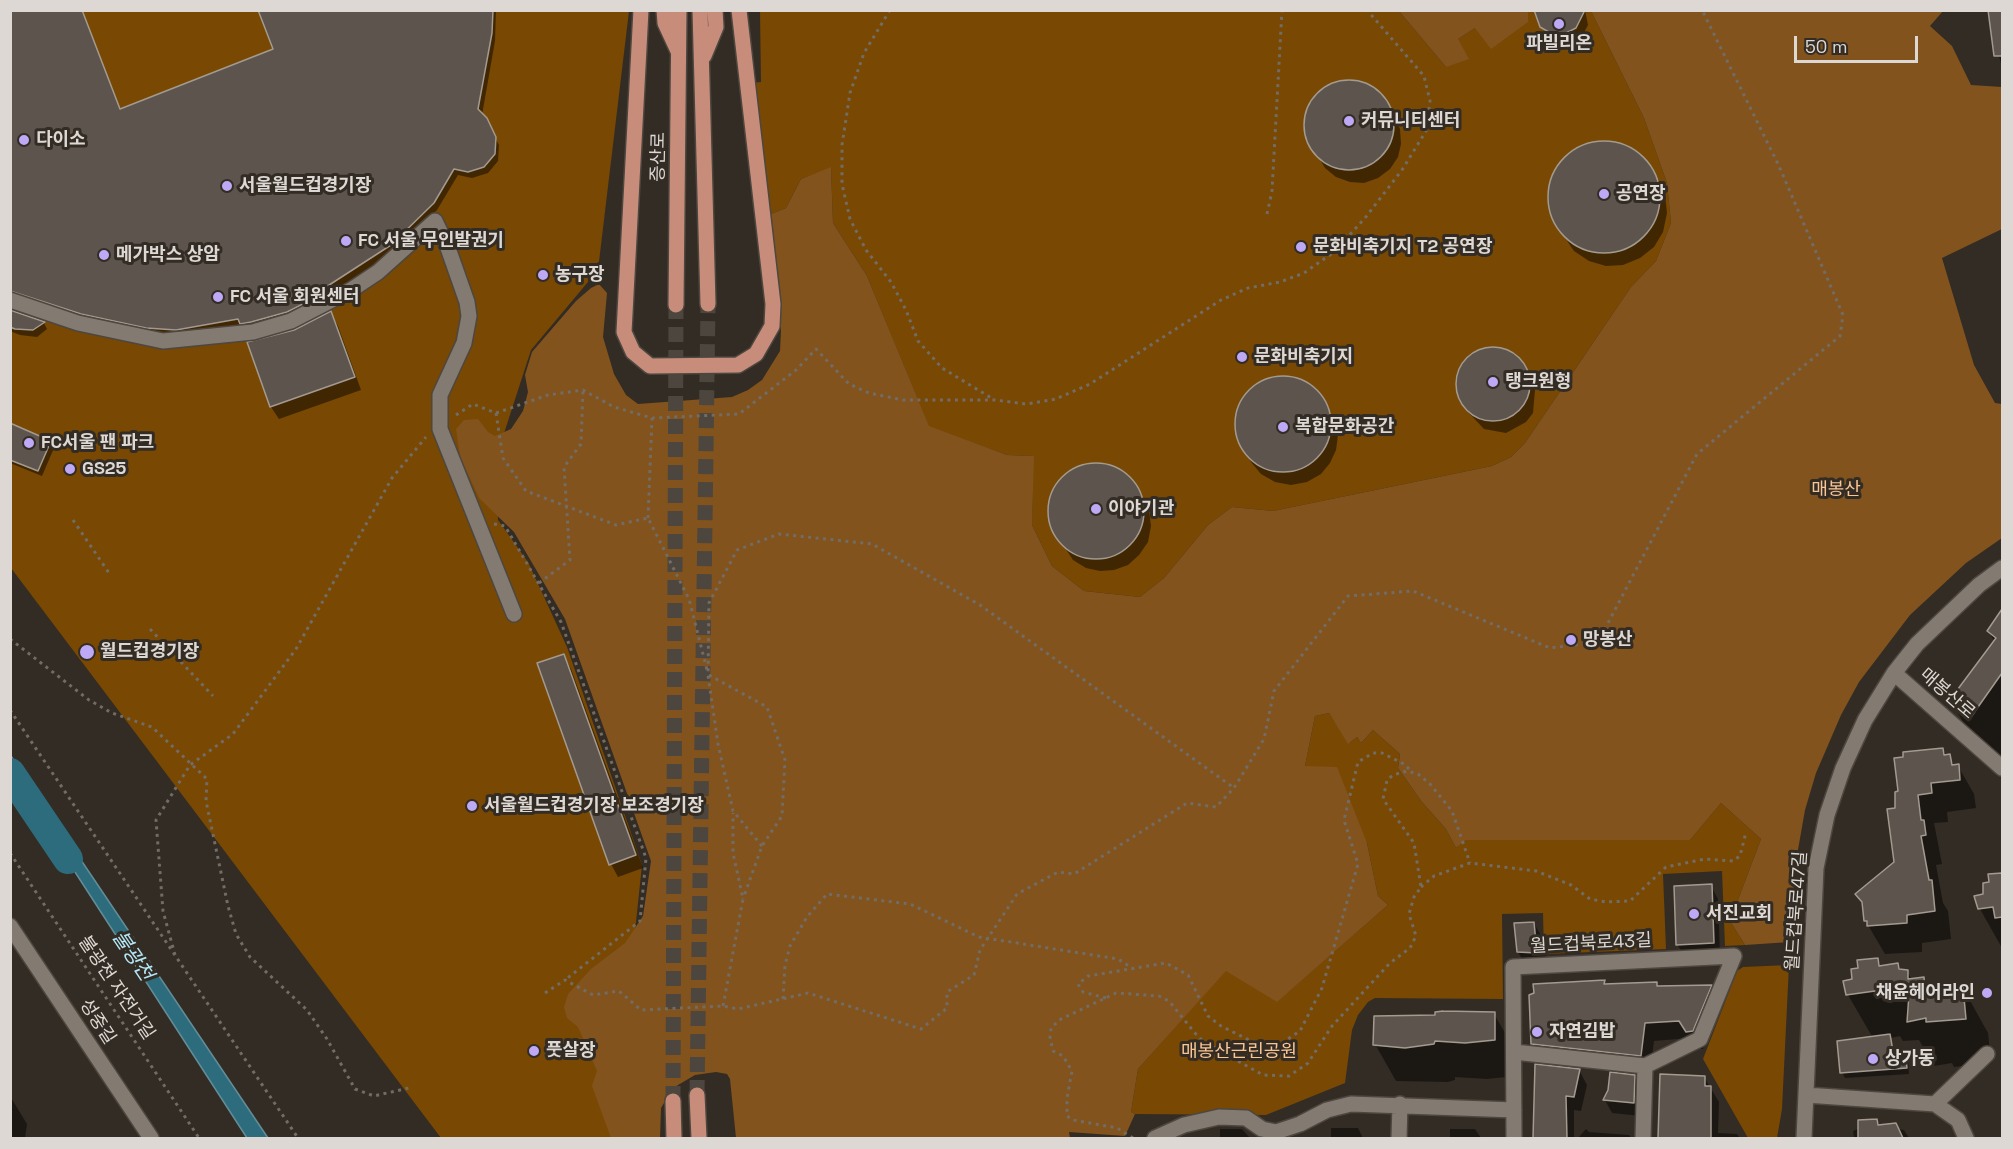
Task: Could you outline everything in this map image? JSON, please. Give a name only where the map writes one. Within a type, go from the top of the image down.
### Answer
[{"type":"main road","points":[[641,10],[624,333],[633,352],[650,366],[738,365],[756,354],[772,326],[773,304],[739,10]]},
{"type":"main road","points":[[664,10],[665,23],[681,57]]},
{"type":"main road","name":"증산로","points":[[676,304],[681,57],[679,10]]},
{"type":"main road","points":[[700,10],[708,304]]},
{"type":"main road","points":[[702,58],[716,27],[715,10]]},
{"type":"main road","points":[[697,1095],[699,1138]]},
{"type":"main road","points":[[673,1101],[674,1138]]},
{"type":"street","points":[[10,300],[78,324],[163,341],[253,332],[291,321],[351,290],[378,272],[435,221],[448,248],[467,302],[469,315],[464,343],[440,395],[440,426],[514,614]]},
{"type":"street","name":"월드컵북로47길","points":[[1804,1138],[1816,868],[1825,826],[1847,758],[1865,720],[1894,673],[1917,644],[1948,613],[2002,568]]},
{"type":"street","name":"매봉산로","points":[[1894,673],[2002,768]]},
{"type":"street","name":"성중길","points":[[10,927],[151,1138]]},
{"type":"street","name":"월드컵북로43길","points":[[1514,1138],[1513,967],[1734,956],[1700,1039],[1645,1066]]},
{"type":"street","points":[[1514,1053],[1645,1066],[1643,1138]]},
{"type":"street","points":[[1935,1104],[1987,1054]]},
{"type":"street","points":[[1806,1095],[1935,1104],[1958,1120],[1966,1138]]},
{"type":"street","points":[[1155,1138],[1184,1125],[1219,1117],[1246,1118],[1262,1129],[1291,1133],[1327,1110],[1351,1104],[1400,1104],[1514,1110]]},
{"type":"street","points":[[1399,1138],[1400,1104]]},
{"type":"path","points":[[890,10],[864,53],[850,93],[842,145],[842,184],[850,219],[866,250],[891,282],[906,310],[918,341],[942,368],[995,400]]},
{"type":"path","points":[[1267,214],[1272,191],[1282,10]]},
{"type":"path","points":[[176,955],[163,911],[156,820],[190,765],[233,734],[296,649],[392,478],[432,430],[473,404],[496,413],[548,395],[583,390],[614,407],[652,418],[739,414],[796,370],[816,349],[849,384],[869,393],[903,400],[995,400],[1026,404],[1056,399],[1090,384],[1221,300],[1248,288],[1280,282],[1304,273],[1334,252],[1372,210],[1402,170],[1426,131],[1430,101],[1424,76],[1367,10]]},
{"type":"path","points":[[565,980],[593,995],[619,991],[641,1010],[723,1006],[738,1009],[808,993],[921,1029],[947,1008],[947,992],[974,975],[980,950],[1017,894],[1058,872],[1074,874],[1187,802],[1216,807],[1234,788],[1264,739],[1274,691],[1348,596],[1413,591],[1550,648],[1598,642],[1697,454],[1840,336],[1843,315],[1779,166],[1702,10]]},
{"type":"path","points":[[539,583],[570,560],[569,507],[564,467],[581,444],[583,390]]},
{"type":"path","points":[[496,413],[503,458],[526,491],[616,525],[648,518]]},
{"type":"path","points":[[652,418],[648,518],[689,599],[708,675],[718,744],[733,811],[733,853],[743,899]]},
{"type":"path","points":[[73,520],[109,573]]},
{"type":"path","points":[[476,520],[505,526],[561,622],[646,858],[640,921],[545,993]]},
{"type":"path","points":[[708,675],[709,603],[737,550],[779,534],[872,544],[980,604],[1234,788]]},
{"type":"path","points":[[150,628],[213,696]]},
{"type":"path","points":[[10,639],[88,700],[112,713],[152,727],[207,779],[206,801],[228,906],[236,934],[250,957],[307,1010],[327,1039],[355,1089],[374,1096],[409,1088]]},
{"type":"path","points":[[708,675],[767,707],[785,760],[782,816],[762,846],[743,899],[723,1006]]},
{"type":"path","points":[[10,710],[298,1138]]},
{"type":"path","points":[[1106,998],[1083,992],[1078,984],[1088,976],[1166,963],[1179,968],[1188,975],[1208,1016],[1221,1026],[1249,1040],[1267,1045],[1280,1044],[1300,1031],[1322,988],[1358,864],[1344,820],[1358,762],[1373,753],[1382,753],[1404,764],[1430,784],[1452,811],[1470,862]]},
{"type":"path","points":[[1412,772],[1407,771],[1394,775],[1387,780],[1383,799],[1414,843],[1421,887]]},
{"type":"path","points":[[733,811],[762,846]]},
{"type":"path","points":[[1133,1138],[1117,1128],[1073,1120],[1067,1116],[1067,1098],[1072,1071],[1063,1056],[1053,1051],[1050,1037],[1051,1028],[1061,1019],[1116,993],[1159,996],[1169,1000],[1199,1038],[1220,1051],[1263,1075],[1289,1076],[1308,1063],[1332,1026],[1390,963],[1410,948],[1416,936],[1409,914],[1421,887],[1434,876],[1470,862],[1536,871],[1571,885],[1590,899],[1606,902],[1630,901],[1666,867],[1705,859],[1733,861],[1740,856],[1746,832]]},
{"type":"path","name":"불광천 자전거길","points":[[10,853],[199,1138]]},
{"type":"path","points":[[783,999],[784,965],[790,946],[807,917],[827,894],[910,904],[979,937],[1119,958],[1132,969]]},
{"type":"green space","points":[[10,11],[629,11],[598,270],[531,350],[497,455],[498,520],[528,562],[567,647],[642,865],[632,960],[652,1138],[441,1138],[11,568]]},
{"type":"green space","name":"문화비축기지","points":[[760,11],[1399,11],[1446,67],[1458,39],[1475,28],[1528,22],[1528,11],[1591,11],[1644,118],[1667,183],[1671,223],[1656,261],[1631,287],[1525,443],[1511,457],[1492,466],[1273,511],[1232,507],[1208,525],[1164,578],[1140,597],[1084,591],[1052,566],[1032,525],[1033,456],[1007,455],[929,427],[867,276],[833,223],[831,168],[801,179],[786,208],[766,216],[751,83],[761,82]]},
{"type":"green space","points":[[1399,11],[1528,11],[1528,22],[1491,49],[1475,28],[1458,39],[1469,59],[1446,67]]},
{"type":"green space","name":"매봉산","points":[[1591,11],[1943,11],[1930,26],[1952,46],[1971,85],[2002,87],[2002,229],[1942,258],[1974,365],[1995,403],[2002,404],[2002,538],[1966,563],[1910,615],[1859,682],[1841,715],[1816,773],[1805,810],[1796,861],[1790,942],[1745,945],[1730,921],[1761,839],[1721,803],[1690,840],[1466,840],[1456,848],[1446,829],[1422,802],[1398,768],[1400,754],[1373,730],[1361,743],[1357,737],[1348,744],[1329,713],[1315,716],[1305,766],[1337,767],[1367,843],[1378,896],[1388,905],[1277,1002],[1226,971],[1138,1069],[1131,1112],[1135,1114],[1125,1136],[1069,1132],[1070,1138],[736,1138],[730,1079],[727,1074],[716,1072],[695,1075],[673,1088],[661,1108],[660,1138],[611,1138],[592,1086],[597,1071],[578,1027],[567,1018],[564,1007],[568,994],[591,969],[625,943],[643,916],[651,861],[565,619],[514,532],[479,498],[460,457],[456,429],[464,420],[478,419],[488,432],[495,436],[511,429],[523,411],[528,392],[525,375],[532,352],[576,301],[599,284],[607,293],[603,337],[614,374],[626,395],[638,404],[732,397],[748,390],[762,380],[780,351],[781,330],[766,216],[786,208],[801,179],[831,167],[833,223],[867,276],[929,426],[1007,455],[1034,456],[1032,525],[1052,566],[1084,591],[1140,597],[1164,578],[1208,525],[1232,507],[1273,511],[1492,466],[1511,457],[1525,443],[1631,287],[1656,261],[1671,223],[1667,183],[1644,118]]},
{"type":"green space","name":"매봉산근린공원","points":[[1329,713],[1349,743],[1357,737],[1361,743],[1373,730],[1400,754],[1398,768],[1422,802],[1446,829],[1456,848],[1465,840],[1690,840],[1721,803],[1761,839],[1730,921],[1745,945],[1725,946],[1722,871],[1663,874],[1666,949],[1544,954],[1543,913],[1502,914],[1503,999],[1375,998],[1368,1002],[1358,1015],[1352,1030],[1345,1083],[1266,1115],[1135,1114],[1131,1112],[1138,1069],[1226,970],[1288,992],[1388,905],[1378,896],[1367,843],[1305,766],[1315,716]]},
{"type":"green space","points":[[1789,965],[1782,1109],[1777,1138],[1748,1138],[1703,1059],[1737,971],[1743,967]]},
{"type":"water","name":"불광천","points":[[11,756],[268,1138],[247,1138],[11,773]]},
{"type":"building","name":"서울월드컵경기장","points":[[10,10],[82,10],[120,109],[273,49],[258,10],[493,10],[492,33],[478,109],[487,118],[496,137],[495,154],[484,167],[468,172],[454,169],[434,203],[391,245],[323,289],[325,293],[287,312],[240,324],[238,319],[176,330],[146,328],[81,314],[10,291]]},
{"type":"building","name":"파빌리온","points":[[1534,10],[1585,10],[1576,28],[1562,35],[1554,35],[1540,27]]},
{"type":"building","points":[[1988,10],[2002,10],[2002,56],[1994,56]]},
{"type":"building","name":"커뮤니티센터","points":[[1349,80],[1366,84],[1381,93],[1390,108],[1394,125],[1390,142],[1381,157],[1366,166],[1349,170],[1332,166],[1317,157],[1308,142],[1304,125],[1308,108],[1317,93],[1332,84]]},
{"type":"building","name":"공연장","points":[[1604,141],[1625,145],[1643,158],[1656,176],[1660,197],[1656,218],[1643,236],[1625,249],[1604,253],[1583,249],[1565,236],[1552,218],[1548,197],[1552,176],[1565,158],[1583,145]]},
{"type":"building","points":[[10,310],[45,322],[33,330],[15,329],[10,327]]},
{"type":"building","points":[[331,311],[355,377],[270,407],[247,342],[294,330]]},
{"type":"building","name":"탱크원형","points":[[1493,347],[1507,350],[1519,358],[1527,370],[1530,384],[1527,398],[1519,410],[1507,418],[1493,421],[1479,418],[1467,410],[1459,398],[1456,384],[1459,370],[1467,358],[1479,350]]},
{"type":"building","name":"복합문화공간","points":[[1283,376],[1301,380],[1317,390],[1327,406],[1331,424],[1327,442],[1317,458],[1301,468],[1283,472],[1265,468],[1249,458],[1239,442],[1235,424],[1239,406],[1249,390],[1265,380]]},
{"type":"building","points":[[10,423],[51,441],[38,471],[10,460]]},
{"type":"building","name":"이야기관","points":[[1096,463],[1114,467],[1130,477],[1140,493],[1144,511],[1140,529],[1130,545],[1114,555],[1096,559],[1078,555],[1062,545],[1052,529],[1048,511],[1052,493],[1062,477],[1078,467]]},
{"type":"building","points":[[2002,609],[2002,673],[1971,717],[1949,701],[1996,638],[1987,631]]},
{"type":"building","points":[[564,654],[636,855],[609,865],[537,663]]},
{"type":"building","points":[[1943,748],[1944,755],[1950,754],[1952,765],[1959,764],[1960,780],[1931,783],[1932,793],[1918,795],[1921,820],[1924,820],[1926,835],[1921,836],[1929,880],[1932,880],[1935,911],[1907,915],[1907,923],[1867,926],[1867,921],[1864,921],[1862,902],[1855,894],[1894,862],[1887,809],[1895,808],[1895,792],[1898,791],[1894,758],[1903,757],[1903,752]]},
{"type":"building","points":[[2002,873],[2002,917],[1995,918],[1993,907],[1978,909],[1974,896],[1983,894],[1983,883],[1989,882],[1988,874]]},
{"type":"building","name":"서진교회","points":[[1712,884],[1714,943],[1676,945],[1674,886]]},
{"type":"building","points":[[1534,922],[1537,953],[1517,952],[1514,923]]},
{"type":"building","points":[[1878,958],[1879,966],[1898,963],[1899,969],[1908,970],[1908,979],[1924,977],[1925,989],[1942,987],[1943,990],[1963,987],[1966,1019],[1926,1022],[1926,1018],[1907,1022],[1909,994],[1876,997],[1875,991],[1846,995],[1843,981],[1852,979],[1851,969],[1858,968],[1857,960]]},
{"type":"building","points":[[1605,980],[1604,984],[1657,982],[1657,986],[1712,985],[1693,1031],[1686,1032],[1679,1021],[1645,1023],[1641,1056],[1531,1044],[1529,995],[1534,993],[1533,984]]},
{"type":"building","points":[[1435,1012],[1495,1012],[1495,1040],[1465,1043],[1435,1041],[1434,1044],[1405,1048],[1373,1045],[1374,1016],[1435,1015]]},
{"type":"building","name":"상가동","points":[[1890,1034],[1893,1051],[1905,1050],[1907,1068],[1840,1073],[1837,1041]]},
{"type":"building","points":[[1535,1064],[1580,1069],[1574,1097],[1566,1096],[1567,1138],[1533,1138]]},
{"type":"building","points":[[1610,1072],[1635,1075],[1634,1103],[1603,1100],[1608,1090]]},
{"type":"building","points":[[1660,1074],[1705,1076],[1705,1086],[1711,1086],[1711,1138],[1658,1138]]},
{"type":"building","points":[[1877,1119],[1878,1125],[1896,1123],[1903,1138],[1858,1138],[1858,1120]]},
{"type":"waterway","name":"불광천","points":[[10,773],[68,859]]},
{"type":"tunnel","points":[[697,1095],[708,304]]},
{"type":"tunnel","points":[[673,1101],[676,305]]},
{"type":"place","name":"파빌리온","points":[[1559,24]]},
{"type":"place","name":"커뮤니티센터","points":[[1349,121]]},
{"type":"place","name":"다이소","points":[[24,140]]},
{"type":"place","name":"서울월드컵경기장","points":[[227,186]]},
{"type":"place","name":"공연장","points":[[1604,194]]},
{"type":"place","name":"FC 서울 무인발권기","points":[[346,241]]},
{"type":"place","name":"문화비축기지 T2 공연장","points":[[1301,247]]},
{"type":"place","name":"메가박스 상암","points":[[104,255]]},
{"type":"place","name":"농구장","points":[[543,275]]},
{"type":"place","name":"FC 서울 회원센터","points":[[218,297]]},
{"type":"place","name":"문화비축기지","points":[[1242,357]]},
{"type":"place","name":"탱크원형","points":[[1493,382]]},
{"type":"place","name":"복합문화공간","points":[[1283,427]]},
{"type":"place","name":"FC서울 팬 파크","points":[[29,443]]},
{"type":"place","name":"GS25","points":[[70,469]]},
{"type":"place","name":"이야기관","points":[[1096,509]]},
{"type":"place","name":"망봉산","points":[[1571,640]]},
{"type":"place","name":"월드컵경기장","points":[[87,652]]},
{"type":"place","name":"서울월드컵경기장 보조경기장","points":[[472,806]]},
{"type":"place","name":"서진교회","points":[[1694,914]]},
{"type":"place","name":"채윤헤어라인","points":[[1987,993]]},
{"type":"place","name":"자연김밥","points":[[1537,1032]]},
{"type":"place","name":"풋살장","points":[[534,1051]]},
{"type":"place","name":"상가동","points":[[1873,1059]]}]
